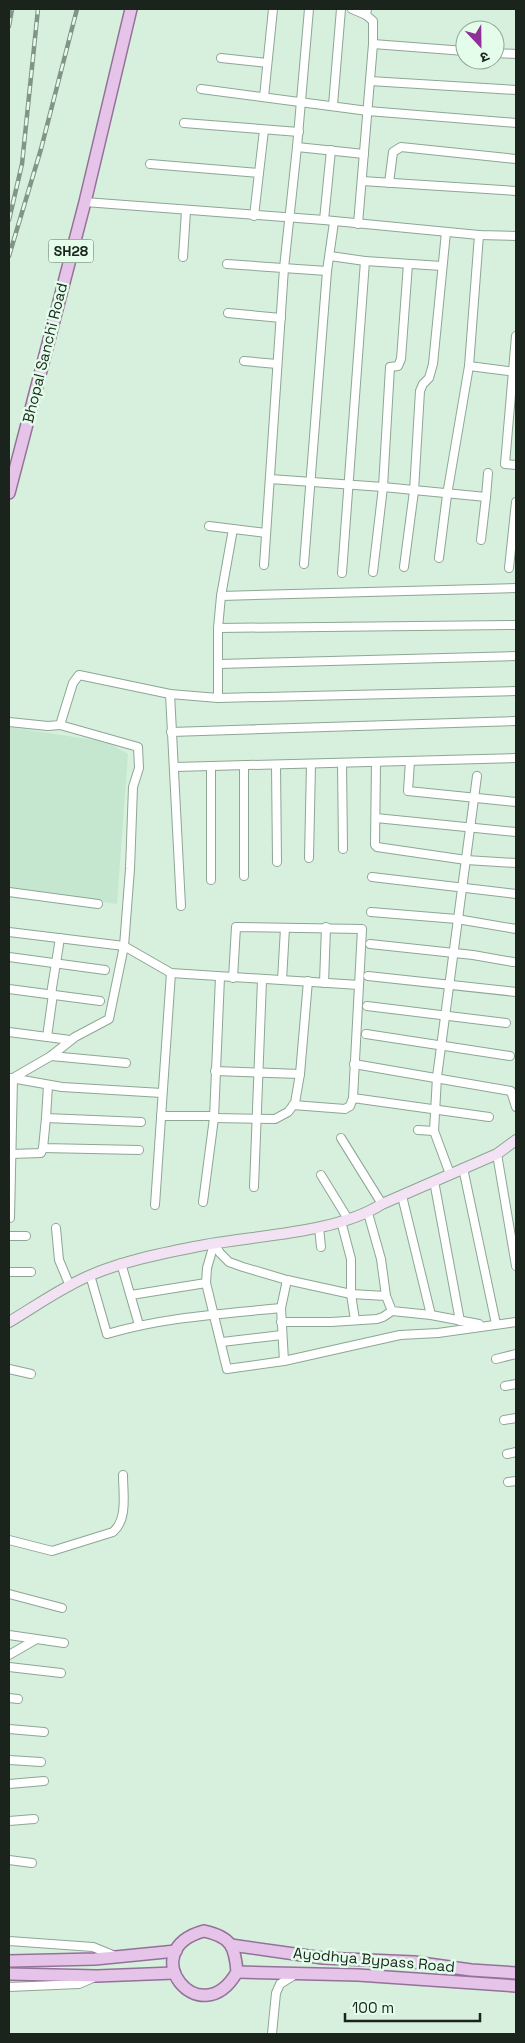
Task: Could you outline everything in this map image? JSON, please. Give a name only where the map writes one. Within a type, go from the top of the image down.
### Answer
[{"type":"main road","name":"Bhopal Sanchi Road","points":[[9,492],[85,202],[130,9]]},
{"type":"main road","points":[[204,1932],[220,1935],[232,1945],[236,1954],[237,1972],[225,1989],[212,1995],[198,1995],[187,1990],[179,1982],[174,1970],[176,1951],[182,1941],[190,1935],[204,1932]]},
{"type":"main road","name":"Ayodhya Bypass Road","points":[[232,1945],[323,1958],[414,1962],[514,1973]]},
{"type":"main road","points":[[9,1961],[118,1957],[176,1951]]},
{"type":"main road","points":[[9,1974],[97,1976],[174,1970]]},
{"type":"main road","name":"Ayodhya Bypass Road","points":[[237,1972],[358,1975],[516,1986]]},
{"type":"street","points":[[264,97],[273,9]]},
{"type":"street","points":[[264,565],[284,268],[299,132],[309,9]]},
{"type":"street","points":[[333,105],[341,9]]},
{"type":"street","points":[[352,9],[367,12],[374,21],[358,224]]},
{"type":"street","points":[[373,44],[455,50]]},
{"type":"street","points":[[221,58],[267,63]]},
{"type":"street","points":[[370,81],[516,90]]},
{"type":"street","points":[[201,89],[368,111],[516,123]]},
{"type":"street","points":[[184,123],[299,132]]},
{"type":"street","points":[[254,216],[264,130]]},
{"type":"street","points":[[297,147],[364,154]]},
{"type":"street","points":[[389,183],[393,152],[401,147],[516,159]]},
{"type":"street","points":[[324,220],[332,150]]},
{"type":"street","points":[[150,164],[259,173]]},
{"type":"street","points":[[362,181],[516,191]]},
{"type":"street","points":[[85,202],[324,220],[479,235],[516,236]]},
{"type":"street","points":[[183,257],[186,211]]},
{"type":"street","points":[[304,564],[327,271],[334,222]]},
{"type":"street","points":[[404,567],[414,491],[420,391],[423,384],[429,378],[433,364],[446,232]]},
{"type":"street","points":[[439,558],[447,495],[469,366],[479,235]]},
{"type":"street","points":[[330,256],[442,266]]},
{"type":"street","points":[[342,573],[347,485],[366,260]]},
{"type":"street","points":[[227,264],[327,271]]},
{"type":"street","points":[[373,572],[383,487],[390,367],[398,366],[401,359],[408,264]]},
{"type":"street","points":[[228,313],[281,318]]},
{"type":"street","points":[[516,336],[515,372],[504,464],[516,465]]},
{"type":"street","points":[[244,361],[277,364]]},
{"type":"street","points":[[469,366],[515,372]]},
{"type":"street","points":[[481,540],[488,473]]},
{"type":"street","points":[[270,479],[486,497]]},
{"type":"street","points":[[509,568],[516,502]]},
{"type":"street","points":[[209,526],[266,533]]},
{"type":"street","points":[[218,698],[218,628],[221,596],[233,528]]},
{"type":"street","points":[[221,596],[516,588]]},
{"type":"street","points":[[218,628],[516,625]]},
{"type":"street","points":[[219,664],[516,656]]},
{"type":"street","points":[[60,725],[73,683],[79,675],[170,694],[218,698],[516,691]]},
{"type":"street","points":[[170,694],[181,906]]},
{"type":"street","points":[[171,732],[516,720]]},
{"type":"street","points":[[9,722],[48,726],[60,725],[138,747],[140,768],[133,786],[130,869],[124,946],[109,1019],[70,1040],[51,1056],[11,1078]]},
{"type":"street","points":[[175,767],[516,758]]},
{"type":"street","points":[[410,761],[408,791],[474,796],[516,802]]},
{"type":"street","points":[[376,762],[375,845],[377,847],[466,860],[516,863]]},
{"type":"street","points":[[342,763],[343,849]]},
{"type":"street","points":[[309,858],[311,764]]},
{"type":"street","points":[[276,765],[277,862]]},
{"type":"street","points":[[211,766],[211,880]]},
{"type":"street","points":[[244,766],[244,876]]},
{"type":"street","points":[[450,1174],[434,1131],[435,1110],[457,919],[477,776]]},
{"type":"street","points":[[376,818],[516,832]]},
{"type":"street","points":[[372,877],[516,894]]},
{"type":"street","points":[[9,892],[98,904]]},
{"type":"street","points":[[371,912],[457,919],[516,930]]},
{"type":"street","points":[[233,978],[236,927],[362,929],[353,1098],[350,1106],[345,1109],[293,1105]]},
{"type":"street","points":[[324,983],[326,927]]},
{"type":"street","points":[[282,980],[285,928]]},
{"type":"street","points":[[9,932],[124,946],[171,973],[359,985]]},
{"type":"street","points":[[47,1037],[60,938]]},
{"type":"street","points":[[370,944],[454,952],[512,962]]},
{"type":"street","points":[[9,956],[105,970]]},
{"type":"street","points":[[155,1205],[171,973]]},
{"type":"street","points":[[368,976],[516,992]]},
{"type":"street","points":[[203,1202],[214,1117],[220,977]]},
{"type":"street","points":[[254,1187],[262,980]]},
{"type":"street","points":[[161,1116],[275,1119],[288,1112],[293,1105],[300,1074],[308,981]]},
{"type":"street","points":[[9,988],[100,1001]]},
{"type":"street","points":[[367,1006],[506,1023]]},
{"type":"street","points":[[9,1032],[70,1040]]},
{"type":"street","points":[[366,1034],[510,1056]]},
{"type":"street","points":[[51,1056],[126,1063]]},
{"type":"street","points":[[354,1064],[511,1091],[516,1107]]},
{"type":"street","points":[[215,1071],[300,1074]]},
{"type":"street","points":[[11,1078],[48,1085],[162,1093]]},
{"type":"street","points":[[10,1218],[11,1078]]},
{"type":"street","points":[[10,1154],[41,1153],[48,1085]]},
{"type":"street","points":[[353,1098],[489,1117]]},
{"type":"street","points":[[46,1118],[141,1122]]},
{"type":"street","points":[[418,1130],[434,1131]]},
{"type":"street","points":[[341,1138],[382,1204]]},
{"type":"street","points":[[9,1322],[70,1286],[121,1263],[214,1244],[319,1227],[368,1213],[382,1204],[497,1154],[516,1140]]},
{"type":"street","points":[[43,1148],[139,1150]]},
{"type":"street","points":[[497,1154],[516,1266]]},
{"type":"street","points":[[463,1168],[496,1324]]},
{"type":"street","points":[[321,1175],[344,1220],[351,1259],[351,1294],[355,1320]]},
{"type":"street","points":[[434,1181],[460,1321]]},
{"type":"street","points":[[402,1196],[431,1315]]},
{"type":"street","points":[[368,1213],[381,1259],[386,1296],[392,1311]]},
{"type":"street","points":[[319,1227],[321,1248]]},
{"type":"street","points":[[56,1228],[59,1260],[70,1286]]},
{"type":"street","points":[[9,1236],[26,1236]]},
{"type":"street","points":[[214,1244],[206,1268],[206,1283],[222,1342],[227,1370],[284,1360],[400,1335],[438,1333],[483,1325],[516,1322]]},
{"type":"street","points":[[214,1244],[229,1262],[287,1280],[351,1294],[386,1296]]},
{"type":"street","points":[[121,1263],[139,1324]]},
{"type":"street","points":[[9,1272],[31,1272]]},
{"type":"street","points":[[90,1276],[107,1334],[139,1324],[280,1308]]},
{"type":"street","points":[[284,1360],[280,1308],[287,1280]]},
{"type":"street","points":[[131,1295],[206,1283]]},
{"type":"street","points":[[281,1322],[355,1320],[383,1317],[392,1311],[431,1315],[483,1325]]},
{"type":"street","points":[[222,1342],[282,1335]]},
{"type":"street","points":[[496,1359],[516,1354]]},
{"type":"street","points":[[9,1368],[32,1374]]},
{"type":"street","points":[[505,1386],[516,1384]]},
{"type":"street","points":[[504,1420],[516,1418]]},
{"type":"street","points":[[507,1454],[516,1452]]},
{"type":"street","points":[[9,1540],[52,1551],[113,1532],[118,1528],[122,1515],[123,1476]]},
{"type":"street","points":[[9,1594],[62,1608]]},
{"type":"street","points":[[9,1635],[64,1643]]},
{"type":"street","points":[[9,1655],[35,1640]]},
{"type":"street","points":[[9,1667],[61,1672]]},
{"type":"street","points":[[9,1698],[18,1699]]},
{"type":"street","points":[[9,1729],[44,1732]]},
{"type":"street","points":[[9,1760],[41,1762]]},
{"type":"street","points":[[9,1784],[44,1781]]},
{"type":"street","points":[[9,1821],[34,1820]]},
{"type":"street","points":[[9,1860],[32,1863]]},
{"type":"street","points":[[9,1940],[93,1947],[118,1957]]},
{"type":"street","points":[[272,2034],[276,1993],[280,1984],[298,1973]]},
{"type":"street","points":[[9,1987],[79,1984],[97,1976]]},
{"type":"shaded area","points":[[9,727],[107,742],[128,754],[117,904],[9,889]]},
{"type":"railway","points":[[9,26],[12,9]]},
{"type":"railway","points":[[9,220],[22,164],[38,9]]},
{"type":"railway","points":[[9,256],[41,149],[77,9]]}]
